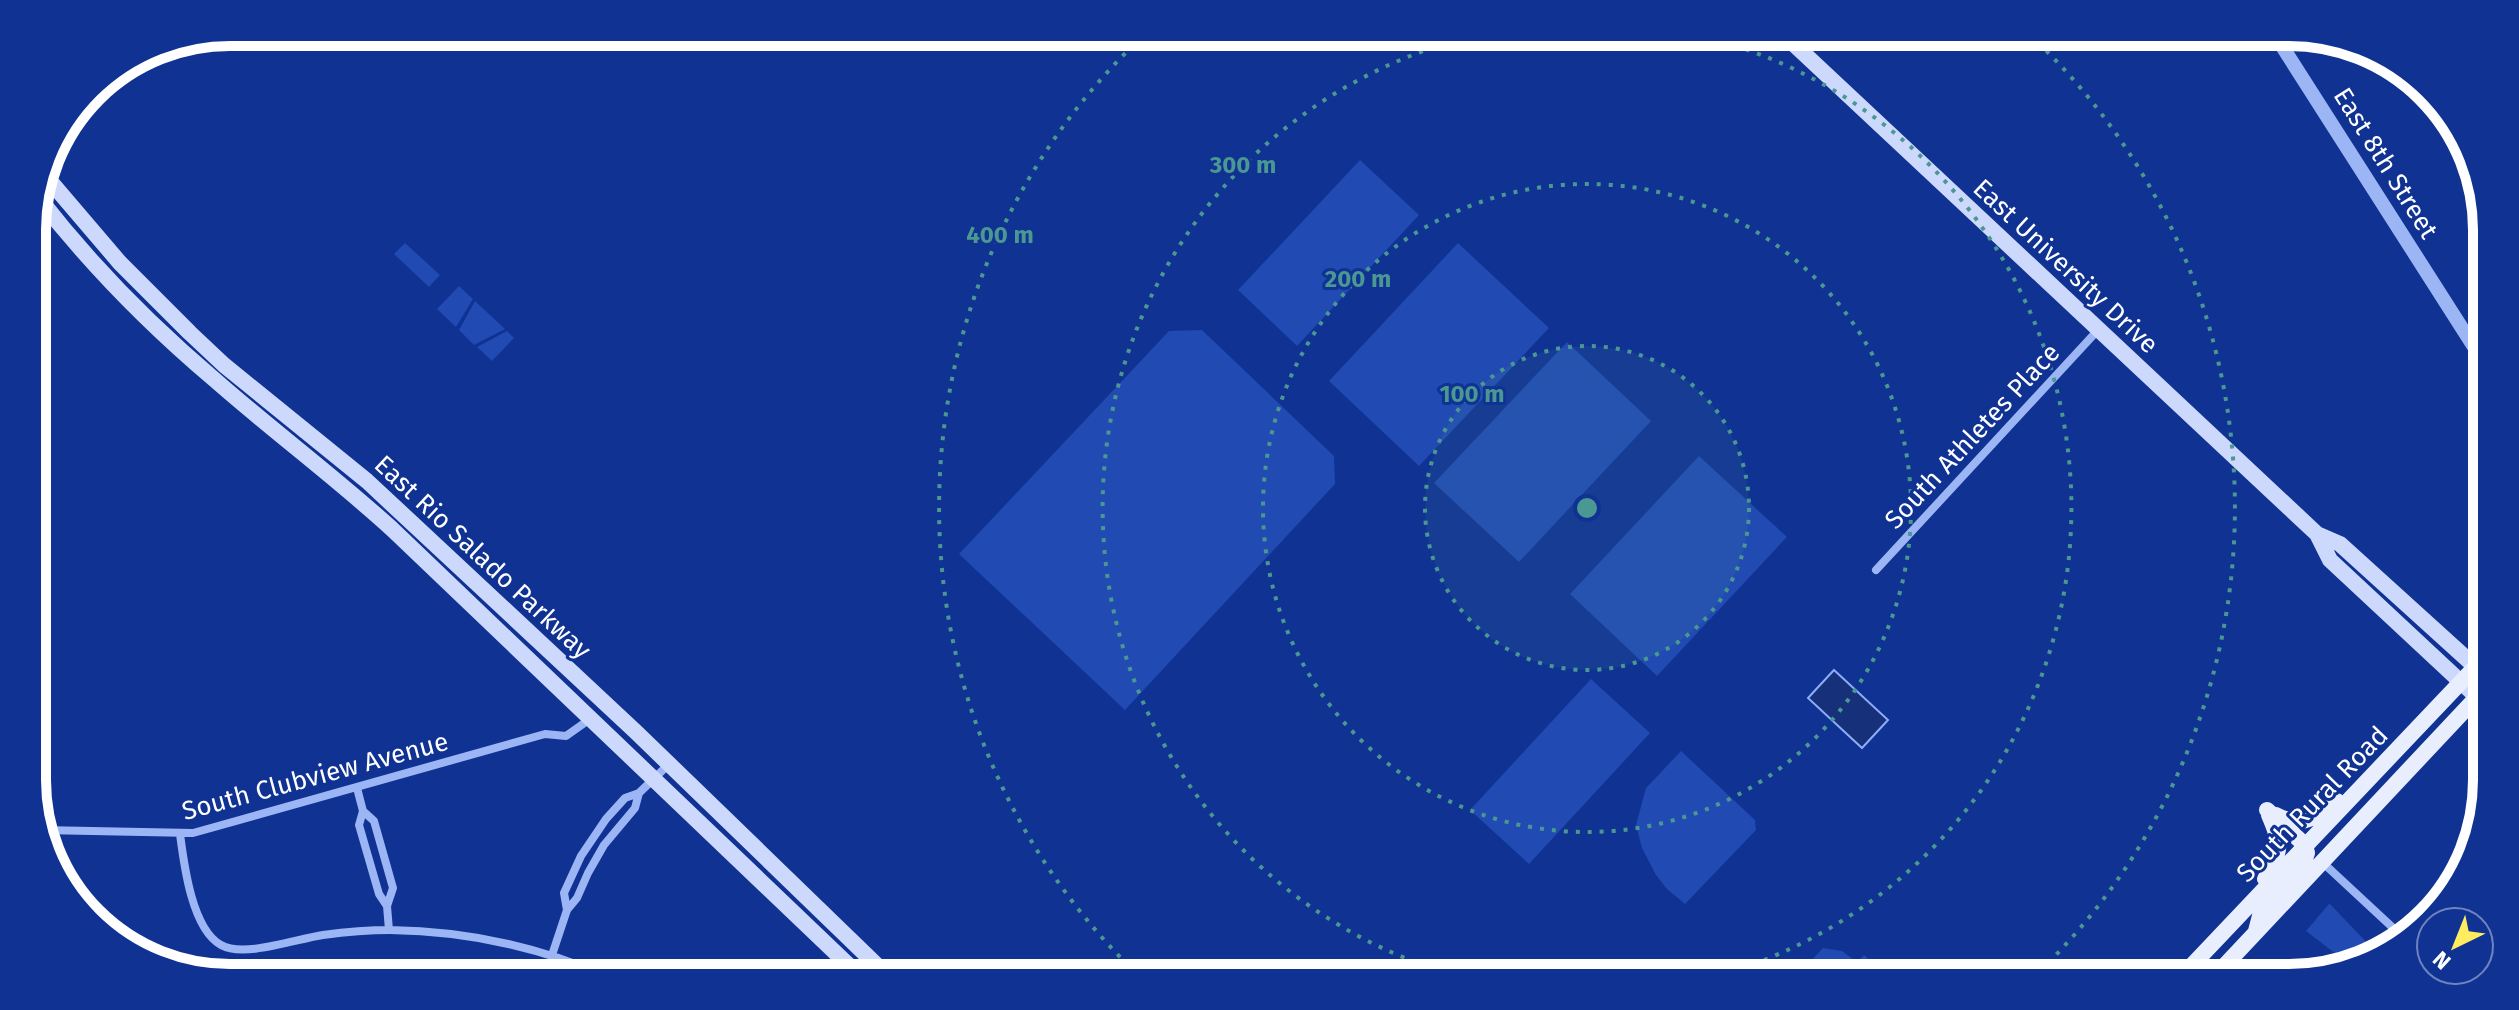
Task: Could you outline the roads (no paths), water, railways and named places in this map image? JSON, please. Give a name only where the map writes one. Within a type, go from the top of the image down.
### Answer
[{"type":"main road","name":"East University Drive","points":[[1796,46],[2317,534],[2340,544],[2473,663]]},
{"type":"main road","name":"East Rio Salado Parkway","points":[[52,183],[101,242],[190,333],[224,365],[367,481],[669,764],[876,964]]},
{"type":"main road","name":"East Rio Salado Parkway","points":[[48,208],[107,277],[169,339],[235,398],[356,496],[847,964]]},
{"type":"main road","name":"East University Drive","points":[[2317,534],[2330,560],[2473,692]]},
{"type":"main road","name":"South Rural Road","points":[[2193,964],[2473,672]]},
{"type":"main road","name":"South Rural Road","points":[[2226,964],[2473,702]]},
{"type":"main road","points":[[2267,810],[2293,822],[2306,821],[2367,779]]},
{"type":"main road","points":[[2256,933],[2262,908],[2304,862],[2307,853],[2305,845],[2267,810]]},
{"type":"main road","points":[[2253,900],[2280,849],[2267,810]]},
{"type":"street","name":"East 8th Street","points":[[2282,46],[2473,345]]},
{"type":"street","name":"South Athletes Place","points":[[1876,570],[2098,330]]},
{"type":"street","name":"South Clubview Avenue","points":[[54,830],[193,833],[545,734],[566,736],[590,719]]},
{"type":"street","points":[[567,910],[564,893],[592,838],[625,798],[639,793],[669,764]]},
{"type":"street","points":[[357,788],[363,811],[359,825],[379,894],[387,906]]},
{"type":"street","points":[[552,955],[567,910],[577,898],[604,845],[635,808],[639,793]]},
{"type":"street","points":[[363,811],[374,821],[393,888],[387,906],[389,930]]},
{"type":"street","points":[[180,834],[200,923],[209,936],[225,947],[244,950],[324,935],[389,930],[465,936],[504,943],[575,964]]},
{"type":"street","points":[[2321,861],[2395,930]]},
{"type":"street","points":[[837,964],[842,959]]}]
